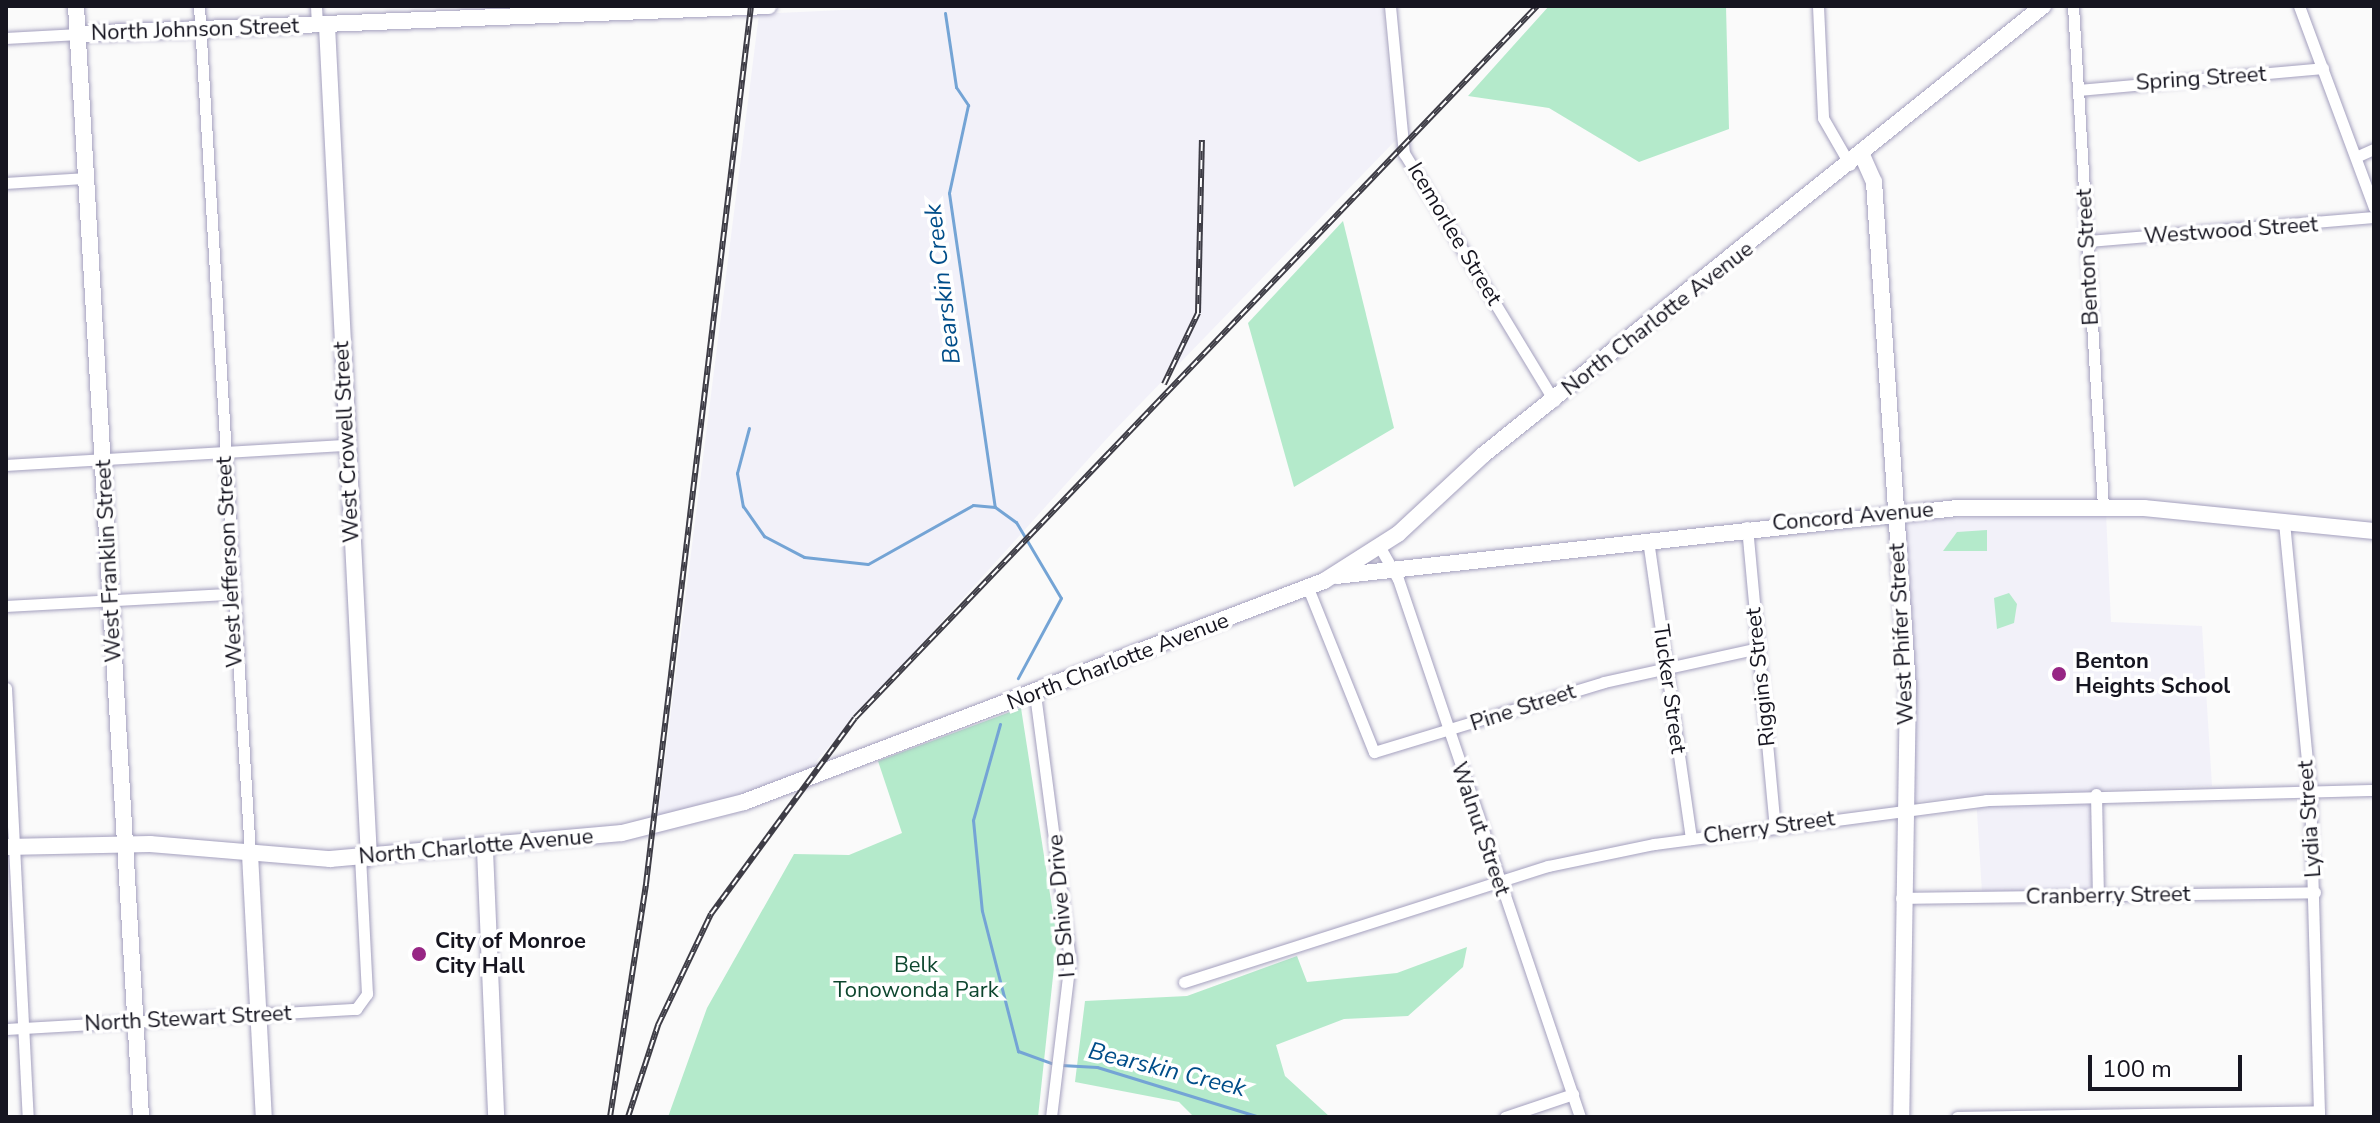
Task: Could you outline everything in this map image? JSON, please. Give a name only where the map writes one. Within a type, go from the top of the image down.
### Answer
[{"type":"main road","name":"West Franklin Street","points":[[76,6],[141,1117]]},
{"type":"main road","name":"North Johnson Street","points":[[78,34],[322,26],[482,13],[768,6]]},
{"type":"main road","name":"North Charlotte Avenue","points":[[1380,548],[1459,475],[1856,160],[2043,6]]},
{"type":"main road","name":"West Crowell Street","points":[[322,26],[346,445],[364,858]]},
{"type":"main road","name":"West Phifer Street","points":[[1856,160],[1874,182],[1908,687],[1901,809],[1901,1117]]},
{"type":"main road","name":"Concord Avenue","points":[[1336,576],[1894,512],[2103,507],[2374,531]]},
{"type":"main road","points":[[1336,576],[1380,548]]},
{"type":"main road","name":"North Charlotte Avenue","points":[[10,847],[127,843],[250,854],[364,858],[485,850],[698,816],[1035,694],[1336,576]]},
{"type":"main road","points":[[485,850],[496,1117]]},
{"type":"main road","name":"West Jefferson Street","points":[[250,854],[264,1117]]},
{"type":"street","name":"West Jefferson Street","points":[[199,6],[231,594],[250,854]]},
{"type":"street","name":"West Crowell Street","points":[[316,6],[322,26]]},
{"type":"street","name":"Icemorlee Street","points":[[1390,6],[1404,153],[1554,401]]},
{"type":"street","name":"West Phifer Street","points":[[1818,6],[1823,118],[1856,160]]},
{"type":"street","name":"Benton Street","points":[[2073,6],[2103,507]]},
{"type":"street","points":[[2299,6],[2358,156],[2374,208]]},
{"type":"street","name":"North Johnson Street","points":[[6,38],[78,34]]},
{"type":"street","name":"Spring Street","points":[[2078,90],[2323,68]]},
{"type":"street","points":[[2358,156],[2374,149]]},
{"type":"street","points":[[6,183],[86,178]]},
{"type":"street","name":"Westwood Street","points":[[2088,241],[2374,217]]},
{"type":"street","points":[[6,465],[346,445]]},
{"type":"street","name":"Lydia Street","points":[[2284,522],[2310,791],[2319,1114]]},
{"type":"street","name":"Riggins Street","points":[[1747,527],[1775,827]]},
{"type":"street","name":"Tucker Street","points":[[1648,540],[1691,839]]},
{"type":"street","name":"Walnut Street","points":[[1380,548],[1394,569],[1446,733],[1580,1117]]},
{"type":"street","name":"Pine Street","points":[[1308,588],[1370,751],[1446,733],[1666,666],[1758,648]]},
{"type":"street","points":[[6,606],[231,594]]},
{"type":"street","points":[[6,688],[10,847],[28,1117]]},
{"type":"street","name":"I B Shive Drive","points":[[1035,694],[1068,937],[1064,1035],[1051,1116]]},
{"type":"street","name":"Cherry Street","points":[[1184,982],[1548,866],[1691,839],[1901,809],[2096,794],[2374,790]]},
{"type":"street","points":[[2096,794],[2098,895]]},
{"type":"street","name":"West Crowell Street","points":[[364,858],[366,999]]},
{"type":"street","name":"Cranberry Street","points":[[1901,898],[2315,892]]},
{"type":"street","name":"North Stewart Street","points":[[6,1029],[356,1009],[366,999]]},
{"type":"street","points":[[1505,1117],[1573,1094]]},
{"type":"street","points":[[1957,1117],[2319,1114]]},
{"type":"shaded area","points":[[929,6],[1383,6],[1395,141],[1111,434],[809,769],[731,802],[658,815],[759,14]]},
{"type":"shaded area","name":"Benton Heights School","points":[[2106,513],[2111,622],[2202,626],[2212,786],[2092,790],[2092,890],[1982,893],[1976,796],[1909,802],[1916,722],[1903,520]]},
{"type":"green space","points":[[1549,6],[1726,6],[1729,129],[1639,162],[1549,108],[1468,96]]},
{"type":"green space","points":[[1343,221],[1394,428],[1294,487],[1248,323]]},
{"type":"green space","points":[[1987,530],[1987,551],[1943,551],[1957,532]]},
{"type":"green space","points":[[2009,593],[2017,604],[2014,623],[1997,629],[1994,598]]},
{"type":"green space","name":"Belk Tonowonda Park","points":[[1021,708],[1057,939],[1038,1117],[668,1117],[707,1008],[794,854],[849,855],[902,833],[878,761]]},
{"type":"green space","points":[[1467,947],[1463,967],[1408,1016],[1344,1019],[1276,1045],[1285,1076],[1330,1117],[1194,1117],[1179,1102],[1075,1082],[1085,1001],[1187,996],[1297,956],[1307,982],[1397,973]]},
{"type":"waterway","name":"Bearskin Creek","points":[[945,13],[956,87],[968,105],[949,193],[995,507]]},
{"type":"waterway","name":"Bearskin Creek","points":[[749,428],[737,473],[743,506],[764,536],[804,557],[868,564],[973,505],[995,507],[1016,522],[1061,598],[1018,678]]},
{"type":"waterway","points":[[1000,724],[973,820],[982,911],[1018,1051],[1053,1064]]},
{"type":"waterway","name":"Bearskin Creek","points":[[1061,1065],[1097,1067],[1260,1117]]},
{"type":"railway","points":[[610,1117],[646,884],[751,6]]},
{"type":"railway","points":[[628,1117],[658,1025],[711,914],[855,718],[1537,6]]},
{"type":"railway","points":[[1164,384],[1198,313],[1202,140]]},
{"type":"place","name":"Benton Heights School","points":[[2059,674]]},
{"type":"place","name":"City of Monroe City Hall","points":[[419,954]]}]
